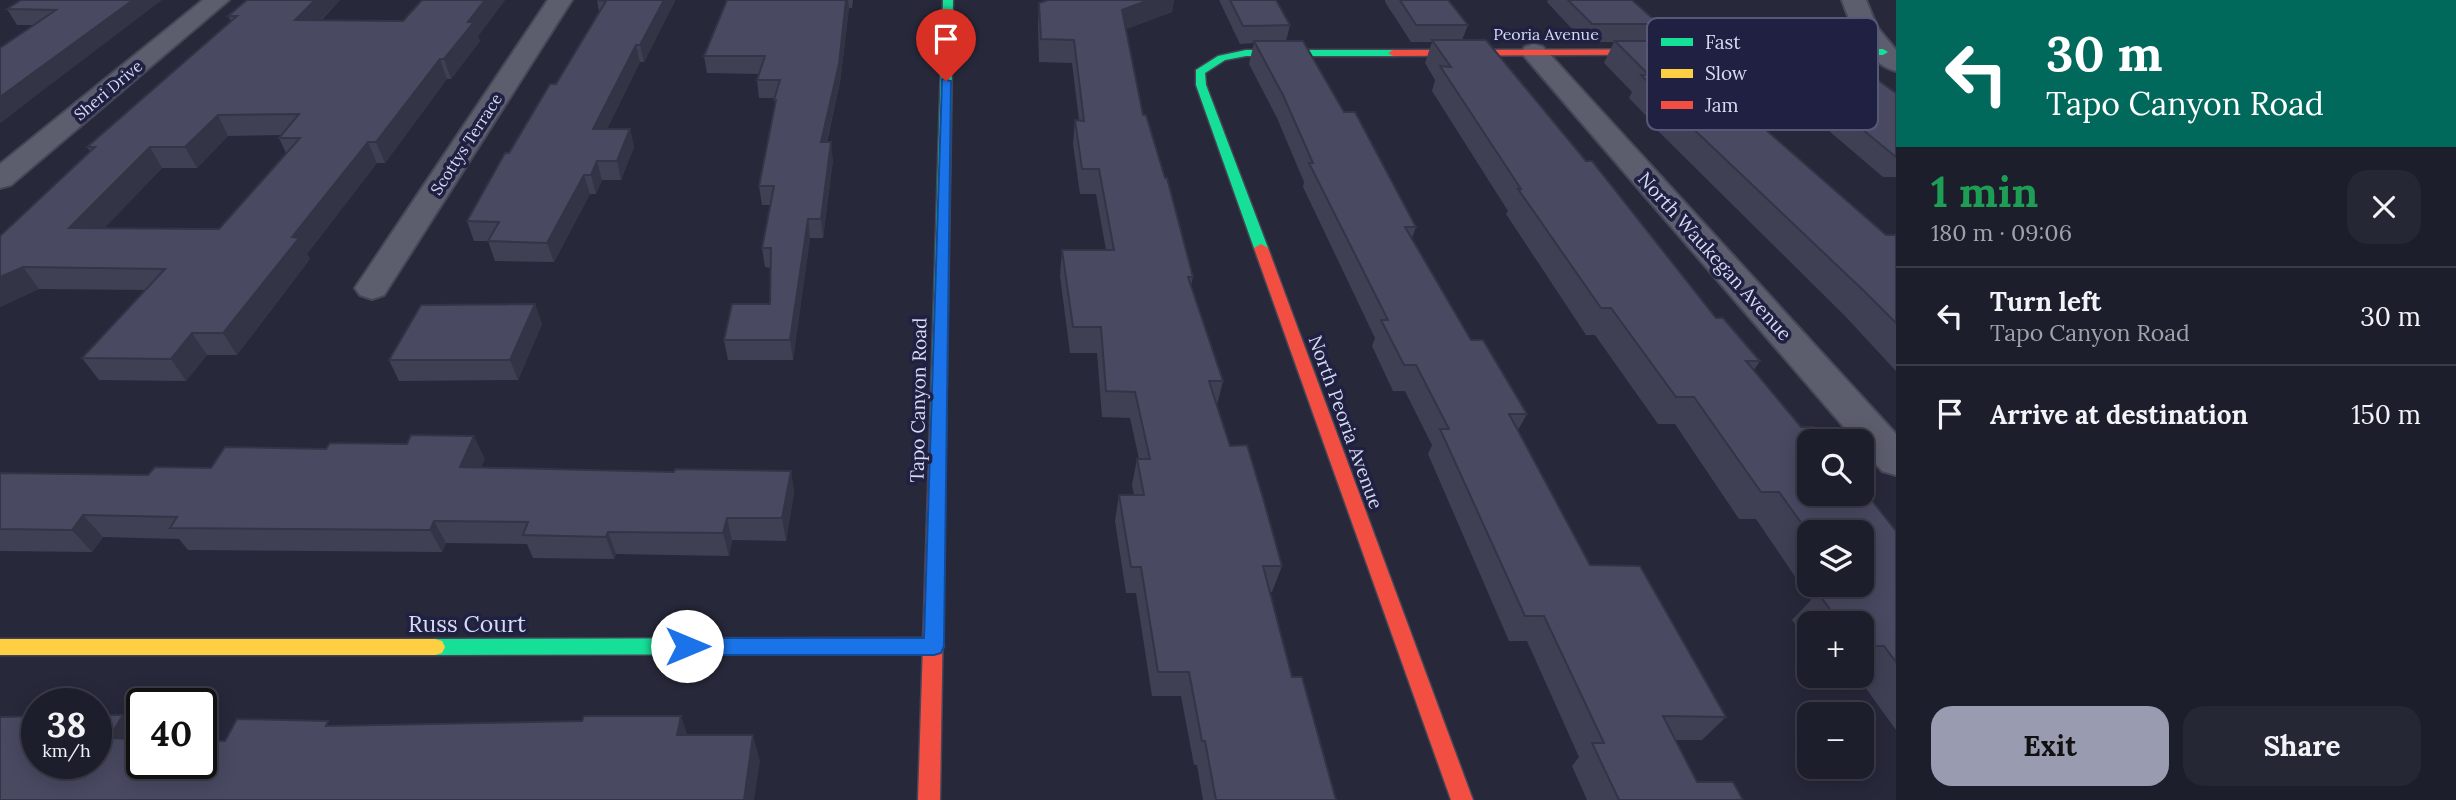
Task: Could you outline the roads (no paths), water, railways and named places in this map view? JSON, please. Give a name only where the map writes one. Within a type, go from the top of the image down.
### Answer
[{"type":"street","name":"Sheri Drive","points":[[0,179],[217,0]]},
{"type":"street","name":"Scottys Terrace","points":[[372,288],[560,0]]},
{"type":"street","name":"Tapo Canyon Road","points":[[929,800],[948,0]]},
{"type":"street","points":[[1854,0],[1860,18]]},
{"type":"street","name":"North Waukegan Avenue","points":[[1534,51],[1896,460]]},
{"type":"street","name":"Peoria Avenue","points":[[1211,62],[1225,55],[1246,52],[1647,53]]},
{"type":"street","name":"North Peoria Avenue","points":[[1211,62],[1200,72],[1201,85],[1462,800]]},
{"type":"street","name":"Russ Court","points":[[0,647],[934,646]]}]
